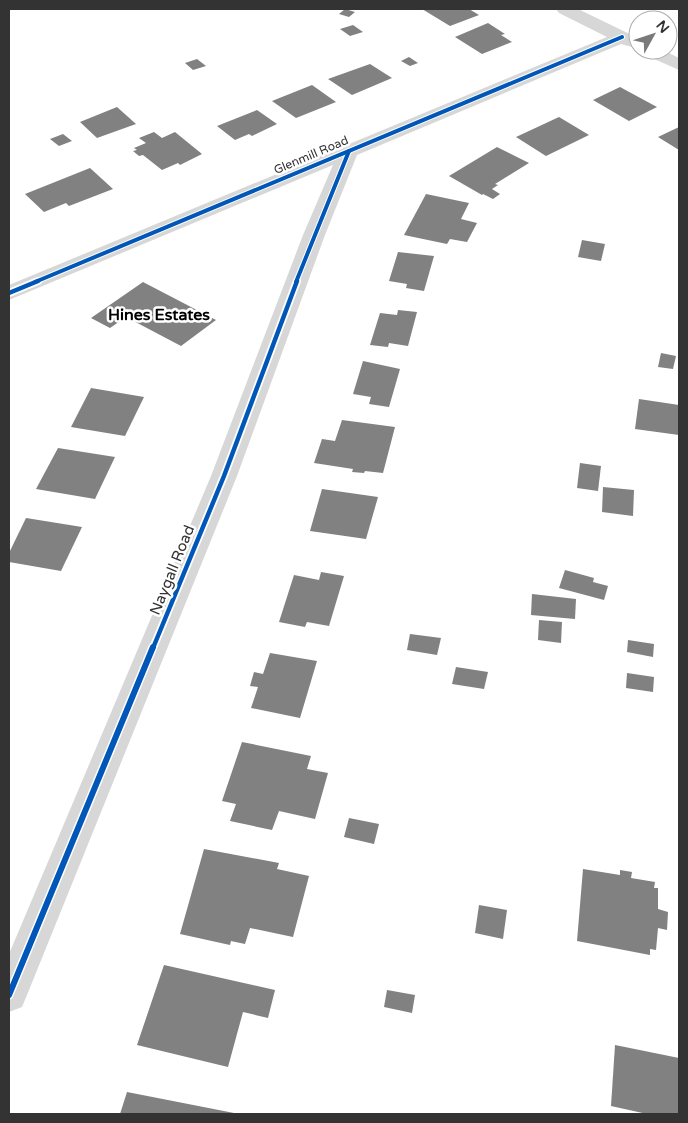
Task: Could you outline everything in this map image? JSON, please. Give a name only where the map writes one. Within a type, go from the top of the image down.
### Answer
[{"type":"street","points":[[565,9],[628,40]]},
{"type":"street","name":"Glenmill Road","points":[[9,293],[349,151],[628,42]]},
{"type":"street","name":"Naygall Road","points":[[9,995],[224,476],[314,235],[349,151]]},
{"type":"building","points":[[345,9],[355,12],[349,17],[339,14]]},
{"type":"building","points":[[422,9],[469,9],[479,15],[450,26]]},
{"type":"building","points":[[488,23],[505,34],[501,35],[512,42],[482,54],[455,37]]},
{"type":"building","points":[[353,25],[363,32],[350,36],[340,29]]},
{"type":"building","points":[[409,57],[418,63],[410,66],[401,61]]},
{"type":"building","points":[[197,59],[206,66],[193,70],[185,63]]},
{"type":"building","points":[[370,64],[392,78],[352,95],[328,79]]},
{"type":"building","points":[[312,85],[336,102],[296,118],[272,101]]},
{"type":"building","points":[[620,87],[657,107],[629,121],[593,100]]},
{"type":"building","points":[[117,107],[136,124],[97,138],[80,122]]},
{"type":"building","points":[[257,110],[277,124],[252,136],[249,134],[235,140],[217,126]]},
{"type":"building","points":[[559,117],[589,135],[546,156],[516,137]]},
{"type":"building","points":[[679,127],[679,150],[658,137]]},
{"type":"building","points":[[154,132],[162,138],[175,132],[202,154],[180,165],[178,163],[162,170],[143,155],[139,156],[133,151],[137,150],[134,148],[146,143],[139,138]]},
{"type":"building","points":[[63,134],[72,141],[59,146],[50,139]]},
{"type":"building","points":[[497,147],[529,163],[495,184],[498,185],[492,189],[500,194],[493,199],[482,195],[449,176]]},
{"type":"building","points":[[90,168],[113,189],[69,206],[66,203],[44,212],[25,194]]},
{"type":"building","points":[[426,194],[469,203],[461,219],[477,223],[467,242],[450,239],[447,244],[404,235]]},
{"type":"building","points":[[582,240],[605,244],[601,261],[578,257]]},
{"type":"building","points":[[398,252],[434,256],[424,291],[406,288],[407,284],[389,281]]},
{"type":"building","points":[[143,282],[216,320],[181,346],[126,317],[110,328],[91,318]]},
{"type":"building","points":[[398,310],[417,312],[408,346],[389,343],[388,347],[370,345],[380,313],[397,315]]},
{"type":"building","points":[[661,353],[676,356],[673,369],[658,367]]},
{"type":"building","points":[[363,361],[400,369],[389,407],[369,404],[371,397],[353,394]]},
{"type":"building","points":[[91,388],[144,397],[125,436],[71,427]]},
{"type":"building","points":[[639,399],[679,405],[679,435],[635,429]]},
{"type":"building","points":[[342,420],[395,427],[383,473],[352,472],[353,469],[314,463],[322,439],[335,441]]},
{"type":"building","points":[[58,448],[115,457],[95,499],[36,489]]},
{"type":"building","points":[[580,463],[601,466],[598,491],[577,488]]},
{"type":"building","points":[[603,487],[634,490],[633,516],[602,512]]},
{"type":"building","points":[[322,489],[378,497],[366,539],[310,531]]},
{"type":"building","points":[[26,518],[82,527],[61,571],[9,562],[9,553]]},
{"type":"building","points":[[565,570],[594,578],[593,582],[608,586],[604,600],[559,588]]},
{"type":"building","points":[[321,572],[344,576],[329,626],[307,622],[305,627],[279,622],[294,575],[319,580]]},
{"type":"building","points":[[532,594],[576,599],[575,619],[531,615]]},
{"type":"building","points":[[539,620],[562,622],[561,643],[538,640]]},
{"type":"building","points":[[410,634],[441,638],[437,655],[407,650]]},
{"type":"building","points":[[628,640],[654,644],[653,657],[627,652]]},
{"type":"building","points":[[270,653],[317,661],[300,718],[251,708],[258,687],[250,686],[254,672],[263,674]]},
{"type":"building","points":[[456,667],[488,672],[484,689],[452,684]]},
{"type":"building","points":[[627,673],[654,677],[653,692],[626,688]]},
{"type":"building","points":[[242,742],[311,756],[307,769],[328,773],[315,819],[279,811],[272,830],[230,821],[236,804],[222,801]]},
{"type":"building","points":[[349,818],[379,824],[374,844],[344,837]]},
{"type":"building","points":[[204,849],[279,863],[277,869],[309,876],[293,937],[250,928],[245,944],[231,941],[230,945],[180,934]]},
{"type":"building","points":[[583,869],[620,875],[620,870],[632,872],[631,878],[655,882],[654,888],[658,888],[658,909],[668,912],[667,930],[658,928],[656,950],[650,949],[650,955],[577,941]]},
{"type":"building","points":[[479,905],[507,910],[503,939],[475,933]]},
{"type":"building","points":[[164,965],[275,990],[268,1018],[243,1012],[228,1067],[137,1045]]},
{"type":"building","points":[[387,990],[415,995],[412,1013],[384,1007]]},
{"type":"building","points":[[615,1045],[679,1058],[679,1114],[647,1114],[611,1106]]},
{"type":"building","points":[[127,1092],[234,1113],[234,1114],[120,1114]]},
{"type":"cycle path","points":[[9,293],[622,37]]},
{"type":"cycle path","points":[[9,995],[224,476],[314,235],[349,151]]},
{"type":"district","name":"Hines Estates","points":[[159,314]]}]
